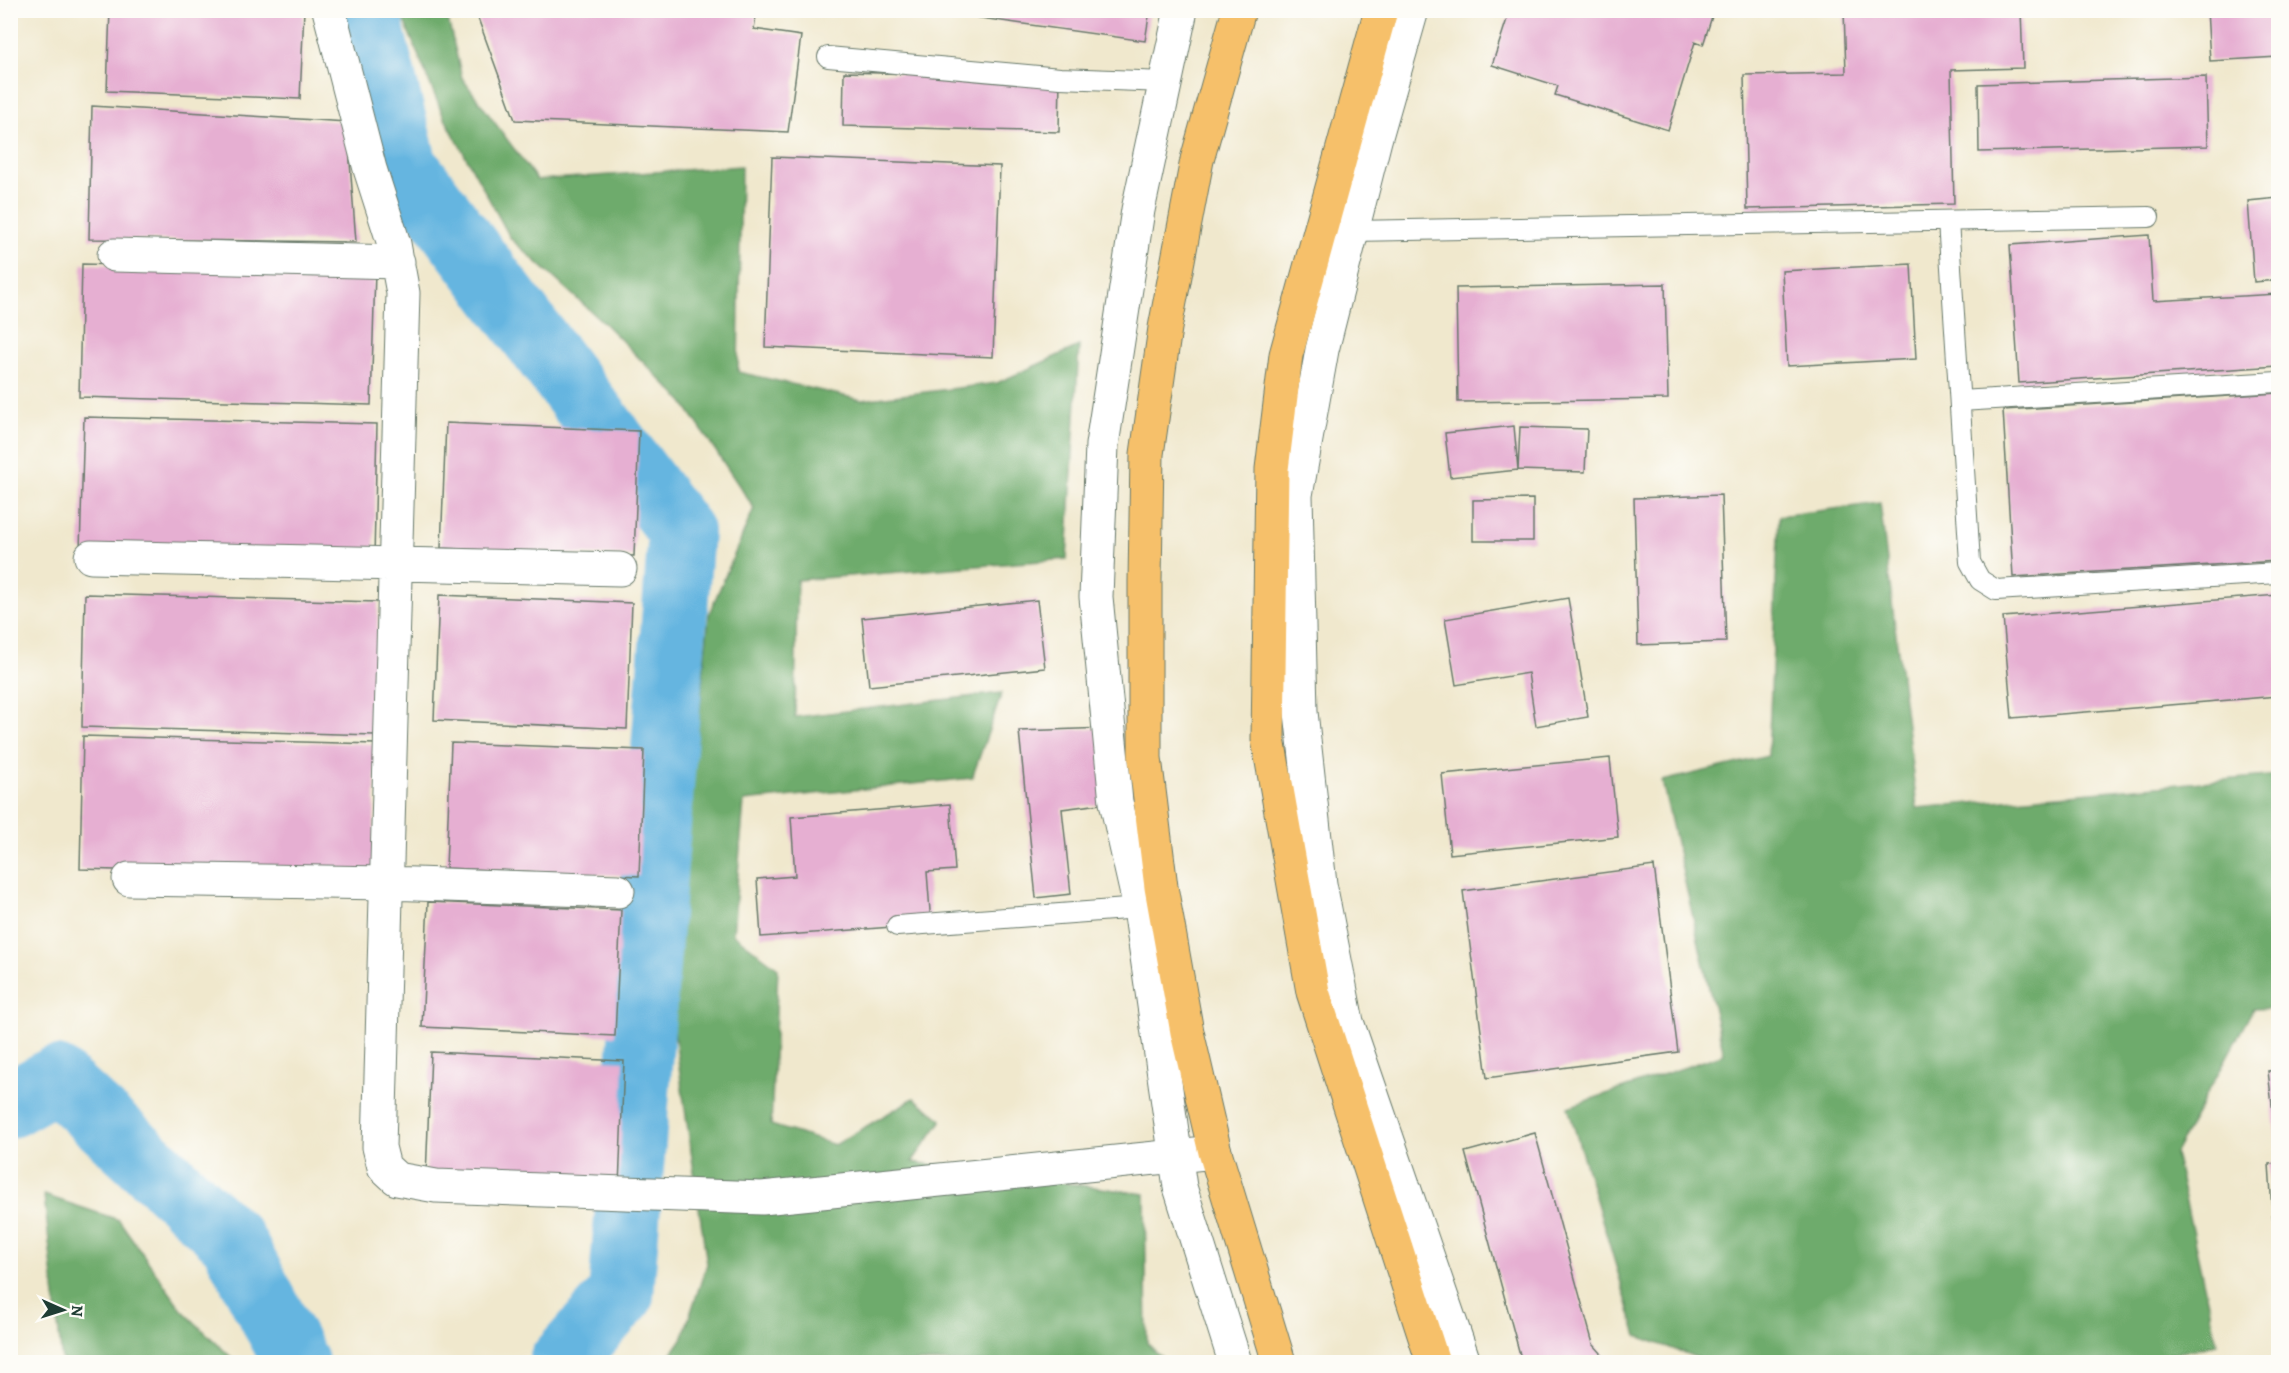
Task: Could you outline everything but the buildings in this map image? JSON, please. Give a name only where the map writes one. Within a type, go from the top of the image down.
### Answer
[{"type":"highway","points":[[1239,10],[1197,160],[1165,328],[1147,454],[1145,758],[1163,898],[1187,1032],[1215,1152],[1279,1362]]},
{"type":"highway","points":[[1381,10],[1286,355],[1272,469],[1268,739],[1313,993],[1433,1362]]},
{"type":"street","points":[[329,10],[370,169],[398,262],[403,292],[379,1147],[384,1167],[397,1179],[436,1186],[762,1198],[1215,1152]]},
{"type":"street","points":[[1181,10],[1138,210],[1102,445],[1096,597],[1116,802],[1140,908],[1180,1187],[1235,1362]]},
{"type":"street","points":[[1412,10],[1375,140],[1322,350],[1296,495],[1301,712],[1320,884],[1347,1022],[1464,1362]]},
{"type":"street","points":[[114,255],[398,262]]},
{"type":"street","points":[[91,558],[621,569]]},
{"type":"street","points":[[129,879],[386,883],[618,891]]},
{"type":"lane","points":[[828,57],[1060,78],[1165,82]]},
{"type":"lane","points":[[1352,231],[2149,217]]},
{"type":"lane","points":[[1948,221],[1970,562],[1980,580],[1996,590],[2278,573]]},
{"type":"lane","points":[[1960,401],[2278,382]]},
{"type":"lane","points":[[897,926],[1140,908]]},
{"type":"green space","points":[[400,11],[446,11],[462,78],[537,180],[741,166],[738,372],[862,400],[997,383],[1079,346],[1067,559],[797,580],[795,717],[1002,693],[972,778],[744,801],[733,934],[778,968],[771,1125],[835,1145],[914,1098],[942,1120],[912,1162],[1145,1194],[1147,1343],[1166,1362],[666,1362],[682,1339],[707,1264],[673,1024],[688,830],[709,614],[754,508],[683,402],[604,323],[511,239],[443,115]]},
{"type":"green space","points":[[1880,503],[1917,808],[2278,775],[2278,1008],[2253,1009],[2175,1153],[2217,1344],[2138,1362],[1709,1362],[1637,1336],[1568,1107],[1724,1054],[1662,781],[1768,756],[1779,516]]},
{"type":"green space","points":[[44,1195],[119,1220],[182,1310],[236,1362],[62,1362]]},
{"type":"waterway","points":[[366,10],[405,166],[681,532],[621,1295],[562,1362]]},
{"type":"waterway","points":[[10,1105],[56,1079],[232,1240],[296,1362]]}]
